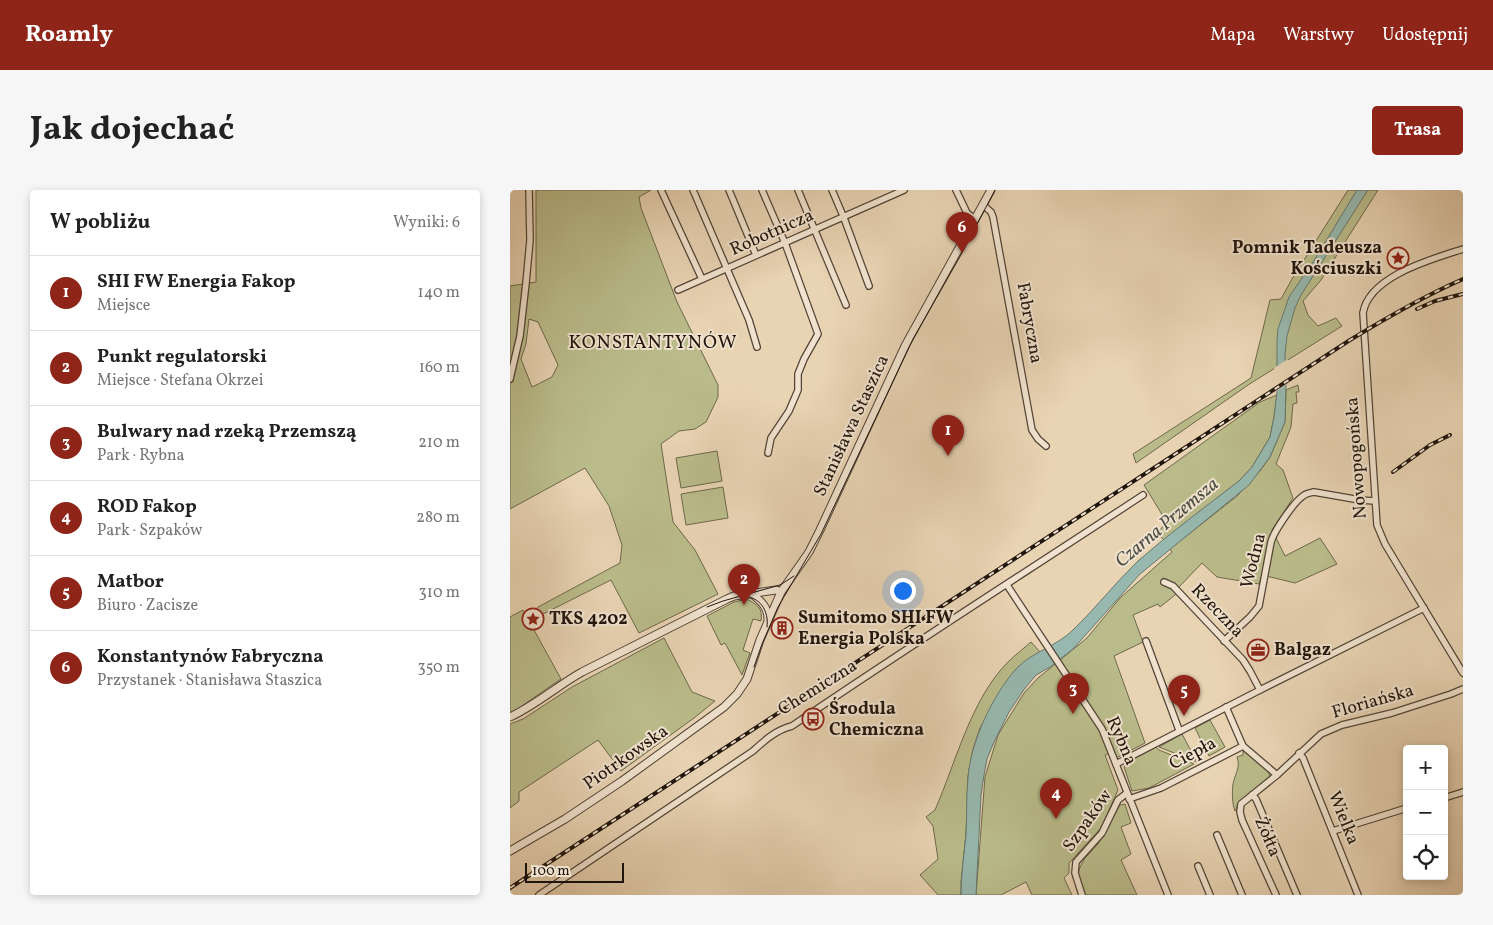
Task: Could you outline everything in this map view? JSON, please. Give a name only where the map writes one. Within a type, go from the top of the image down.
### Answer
[{"type":"street","points":[[510,379],[520,336],[526,283],[530,240],[529,190]]},
{"type":"street","points":[[662,190],[702,279]]},
{"type":"street","points":[[693,190],[749,320],[757,347]]},
{"type":"street","points":[[728,190],[756,255]]},
{"type":"street","points":[[762,190],[785,243],[818,334],[798,374],[798,390],[789,411],[771,438],[768,453]]},
{"type":"street","points":[[798,190],[846,305]]},
{"type":"street","points":[[832,190],[869,286]]},
{"type":"street","name":"Robotnicza","points":[[678,290],[904,190]]},
{"type":"street","points":[[956,190],[967,213],[975,219]]},
{"type":"street","name":"Stanisława Staszica","points":[[748,676],[768,619],[782,592],[809,552],[905,346],[990,190]]},
{"type":"street","name":"Fabryczna","points":[[983,205],[991,212],[993,217],[1032,430],[1046,446]]},
{"type":"street","name":"Nowopogońska","points":[[1463,249],[1414,265],[1389,280],[1371,294],[1366,301],[1363,313],[1377,525],[1385,544],[1463,673]]},
{"type":"street","name":"Wodna","points":[[1224,641],[1259,606],[1272,537],[1301,497],[1314,492],[1375,501]]},
{"type":"street","name":"Chemiczna","points":[[542,894],[753,751],[763,741],[782,728],[792,726],[1143,495]]},
{"type":"street","name":"Rzeczna","points":[[1164,582],[1173,586],[1243,660],[1260,690]]},
{"type":"street","name":"Rybna","points":[[1007,585],[1102,729],[1168,895]]},
{"type":"street","points":[[511,716],[528,708],[564,682],[582,672],[727,599],[734,596],[776,590],[782,592]]},
{"type":"street","points":[[752,594],[764,606],[768,619]]},
{"type":"street","points":[[1116,764],[1179,730],[1424,608]]},
{"type":"street","points":[[1146,641],[1179,730]]},
{"type":"street","name":"Piotrkowska","points":[[510,851],[598,797],[724,707],[737,694],[748,676]]},
{"type":"street","name":"Floriańska","points":[[1252,795],[1277,775],[1321,734],[1463,689]]},
{"type":"street","points":[[1226,707],[1243,746],[1277,775]]},
{"type":"street","name":"Ciepła","points":[[1128,796],[1161,788],[1243,746]]},
{"type":"street","name":"Wielka","points":[[1299,753],[1303,758],[1358,895]]},
{"type":"street","points":[[1448,797],[1463,792]]},
{"type":"street","points":[[1252,795],[1256,799],[1297,895]]},
{"type":"street","name":"Żółta","points":[[1252,795],[1241,804],[1240,812],[1276,895]]},
{"type":"street","name":"Szpaków","points":[[1082,895],[1075,873],[1076,862],[1102,833],[1118,800],[1128,796]]},
{"type":"street","points":[[1332,831],[1403,809]]},
{"type":"street","points":[[1217,835],[1242,895]]},
{"type":"street","points":[[1198,866],[1210,895]]},
{"type":"green space","points":[[536,190],[651,190],[639,197],[641,208],[677,302],[718,385],[718,397],[706,422],[695,429],[679,431],[661,444],[673,522],[695,550],[718,594],[639,633],[611,580],[537,617],[536,609],[538,607],[620,563],[622,545],[609,506],[585,468],[510,509],[510,286],[536,282]],"holes":[[[529,319],[538,322],[558,365],[552,377],[532,387],[521,359],[526,344]]]},
{"type":"green space","points":[[1348,190],[1378,190],[1321,280],[1303,301],[1308,315],[1318,326],[1336,318],[1342,326],[1248,385],[1136,463],[1133,454],[1251,378],[1270,300],[1281,299]]},
{"type":"green space","points":[[1298,385],[1299,392],[1296,392],[1297,403],[1293,404],[1291,427],[1276,464],[1283,470],[1293,498],[1272,530],[1285,556],[1320,538],[1337,564],[1295,583],[1262,575],[1259,584],[1217,577],[1202,563],[1179,587],[1175,595],[1160,607],[1158,604],[1133,615],[1143,642],[1114,656],[1145,743],[1116,758],[1114,751],[1105,755],[1118,790],[1101,828],[1069,863],[1069,873],[1064,878],[1072,895],[1032,895],[1026,882],[1001,895],[976,895],[985,777],[998,735],[1024,693],[1038,678],[1087,638],[1120,598],[1172,552],[1170,549],[1237,496],[1260,471],[1270,457],[1285,422],[1286,390]]},
{"type":"green space","points":[[1277,395],[1270,437],[1252,467],[1239,481],[1164,540],[1158,534],[1166,521],[1144,485],[1260,402]]},
{"type":"green space","points":[[717,451],[722,481],[681,488],[676,458]]},
{"type":"green space","points":[[723,487],[728,518],[686,525],[681,494]]},
{"type":"green space","points":[[747,599],[760,609],[761,621],[753,619],[743,650],[750,653],[742,675],[725,643],[721,645],[707,616],[734,602]]},
{"type":"green space","points":[[523,610],[561,679],[510,713],[510,617]]},
{"type":"green space","points":[[664,638],[692,692],[715,701],[621,771],[598,740],[519,792],[519,801],[510,808],[510,724],[523,719],[572,687]]},
{"type":"green space","points":[[1031,642],[1040,652],[1018,667],[1007,681],[980,728],[973,749],[968,776],[961,895],[938,895],[920,875],[938,859],[933,826],[926,817],[935,810],[974,712],[984,694],[1008,662]]},
{"type":"green space","points":[[1210,720],[1225,747],[1209,756],[1195,728]]},
{"type":"green space","points":[[1182,734],[1197,762],[1159,747]]},
{"type":"green space","points":[[1156,747],[1159,750],[1194,764],[1149,788],[1132,791],[1124,767],[1130,761]]},
{"type":"green space","points":[[1243,751],[1246,751],[1268,771],[1270,776],[1239,802],[1235,811],[1232,798],[1233,784],[1238,767],[1237,757],[1243,755]]},
{"type":"green space","points":[[1125,804],[1131,823],[1121,827],[1131,854],[1121,860],[1137,895],[1085,895],[1078,874],[1080,867],[1085,858],[1098,844],[1120,805]]},
{"type":"water","points":[[1357,190],[1368,190],[1301,295],[1295,308],[1287,336],[1285,354],[1285,422],[1270,457],[1249,485],[1140,574],[1073,649],[1050,667],[1036,675],[1025,688],[1009,712],[987,759],[981,795],[976,895],[961,895],[970,764],[978,735],[991,705],[1008,679],[1023,662],[1067,636],[1138,561],[1239,481],[1252,467],[1270,437],[1277,392],[1278,329],[1289,297],[1315,259]]},
{"type":"pier","points":[[1288,359],[1289,383],[1275,392],[1274,368]]},
{"type":"tram line","points":[[754,667],[778,607],[821,534],[913,339],[995,190]]},
{"type":"tram line","points":[[707,607],[780,585],[794,576]]},
{"type":"tram line","points":[[743,596],[759,602],[765,610],[767,627]]},
{"type":"railway","points":[[510,888],[1350,340],[1405,308],[1463,279]]},
{"type":"railway","points":[[1417,309],[1435,301],[1463,294]]},
{"type":"railway","points":[[1393,472],[1430,445],[1450,435]]},
{"type":"place","name":"Konstantynów Fabryczna","points":[[962,253]]},
{"type":"place","name":"Pomnik Tadeusza Kościuszki","points":[[1398,258]]},
{"type":"place","name":"SHI FW Energia Fakop","points":[[948,456]]},
{"type":"place","name":"Punkt regulatorski","points":[[744,605]]},
{"type":"place","name":"TKS 4202","points":[[533,619]]},
{"type":"place","name":"Sumitomo SHI FW Energia Polska","points":[[782,628]]},
{"type":"place","name":"Balgaz","points":[[1258,650]]},
{"type":"place","name":"Bulwary nad rzeką Przemszą","points":[[1073,714]]},
{"type":"place","name":"Matbor","points":[[1184,716]]},
{"type":"place","name":"Środula Chemiczna","points":[[813,719]]},
{"type":"place","name":"ROD Fakop","points":[[1056,819]]},
{"type":"district","name":"KONSTANTYNÓW","points":[[653,343]]},
{"type":"water label","name":"Czarna Przemsza","points":[[1167,523]]}]
